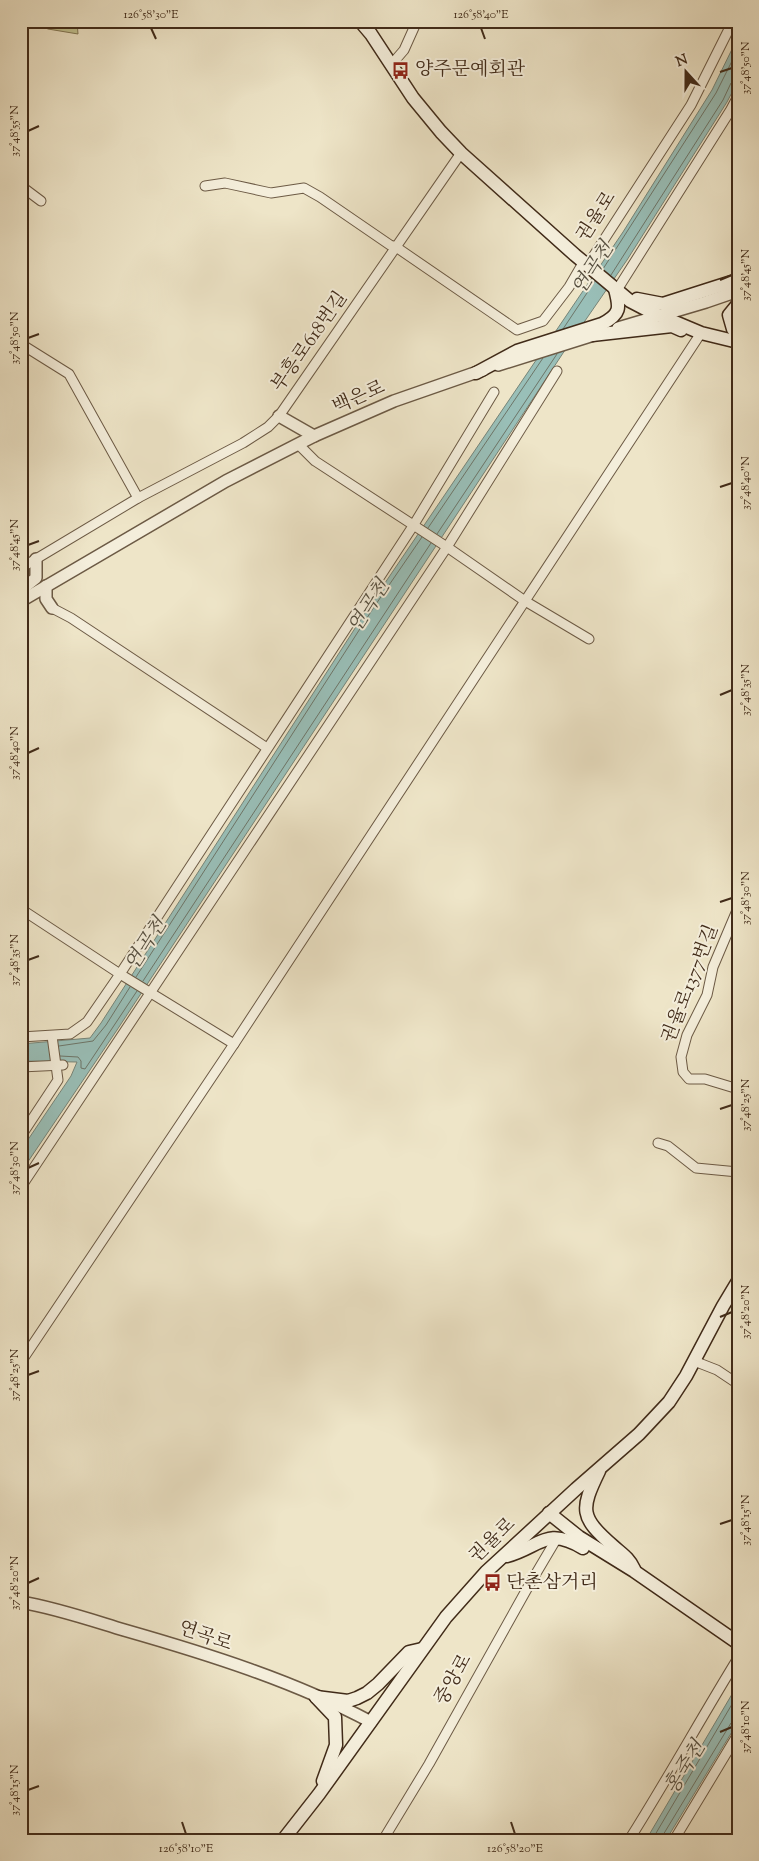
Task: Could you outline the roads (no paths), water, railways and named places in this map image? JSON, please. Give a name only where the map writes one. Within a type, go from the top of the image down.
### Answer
[{"type":"main road","name":"권율로","points":[[360,21],[413,98],[461,153],[585,264]]},
{"type":"main road","points":[[585,264],[630,301],[699,334]]},
{"type":"main road","points":[[617,290],[648,302],[663,304],[738,280]]},
{"type":"main road","points":[[586,334],[612,318],[617,312],[619,303],[617,290]]},
{"type":"main road","points":[[738,304],[729,315],[733,330],[738,336]]},
{"type":"main road","points":[[476,373],[518,355],[586,334],[672,326],[738,343]]},
{"type":"main road","name":"권율로","points":[[284,1840],[446,1617],[486,1572],[601,1466],[621,1451],[651,1423],[669,1402],[738,1281]]},
{"type":"main road","points":[[601,1466],[589,1492],[585,1511],[589,1522],[595,1529],[630,1560],[634,1571]]},
{"type":"main road","points":[[549,1513],[579,1537],[634,1571],[738,1643]]},
{"type":"main road","points":[[502,1557],[518,1553],[541,1540],[557,1538],[572,1541],[609,1562],[634,1571]]},
{"type":"main road","points":[[316,1697],[348,1701],[367,1694],[410,1652],[422,1650]]},
{"type":"main road","points":[[316,1697],[335,1717],[336,1734],[336,1745],[319,1794]]},
{"type":"street","points":[[391,64],[404,50],[417,21]]},
{"type":"street","name":"권율로","points":[[585,264],[691,105],[732,21]]},
{"type":"street","points":[[617,290],[738,96]]},
{"type":"street","name":"부흥로618번길","points":[[21,568],[138,498],[243,443],[268,427],[279,416],[461,153]]},
{"type":"street","points":[[205,186],[225,183],[271,193],[304,188],[390,245],[396,246],[517,330],[543,321],[585,264]]},
{"type":"street","points":[[21,186],[41,200]]},
{"type":"street","points":[[586,334],[661,316],[738,291]]},
{"type":"street","points":[[21,1362],[234,1044],[699,334]]},
{"type":"street","points":[[21,344],[68,374],[138,498]]},
{"type":"street","points":[[21,1187],[447,547],[557,371]]},
{"type":"street","name":"백은로","points":[[21,601],[226,481],[314,436],[394,400],[476,373]]},
{"type":"street","points":[[21,1037],[70,1034],[87,1022],[413,526],[494,392]]},
{"type":"street","points":[[279,416],[314,436]]},
{"type":"street","points":[[299,445],[315,462],[447,547],[525,601],[589,639]]},
{"type":"street","points":[[36,560],[49,584],[46,599],[52,608],[71,618],[267,748]]},
{"type":"street","points":[[21,590],[36,578],[36,560]]},
{"type":"street","name":"권율로1377번길","points":[[738,908],[713,968],[707,996],[687,1035],[681,1057],[683,1072],[689,1079],[705,1079],[738,1089]]},
{"type":"street","points":[[21,909],[120,974],[234,1044]]},
{"type":"street","points":[[21,1136],[58,1080],[59,1066],[52,1036]]},
{"type":"street","points":[[21,1067],[59,1066]]},
{"type":"street","points":[[658,1143],[668,1146],[696,1168],[738,1172]]},
{"type":"street","points":[[694,1361],[718,1370],[738,1384]]},
{"type":"street","name":"중앙로","points":[[383,1840],[429,1764],[557,1538]]},
{"type":"street","name":"연곡로","points":[[21,1602],[195,1651],[276,1680],[345,1708],[371,1722]]},
{"type":"street","points":[[629,1840],[664,1785],[700,1719],[738,1658]]},
{"type":"street","points":[[674,1840],[738,1734]]},
{"type":"water","name":"연곡천","points":[[738,37],[738,81],[727,102],[627,260],[569,344],[117,1030],[21,1172],[21,1150],[71,1076],[77,1062],[21,1061],[21,1044],[90,1038],[101,1023],[370,605],[623,232],[712,90]]},
{"type":"water","name":"홍죽천","points":[[738,1684],[738,1722],[666,1840],[646,1840]]},
{"type":"place","name":"양주문예회관","points":[[401,70]]},
{"type":"place","name":"단촌삼거리","points":[[492,1583]]}]
